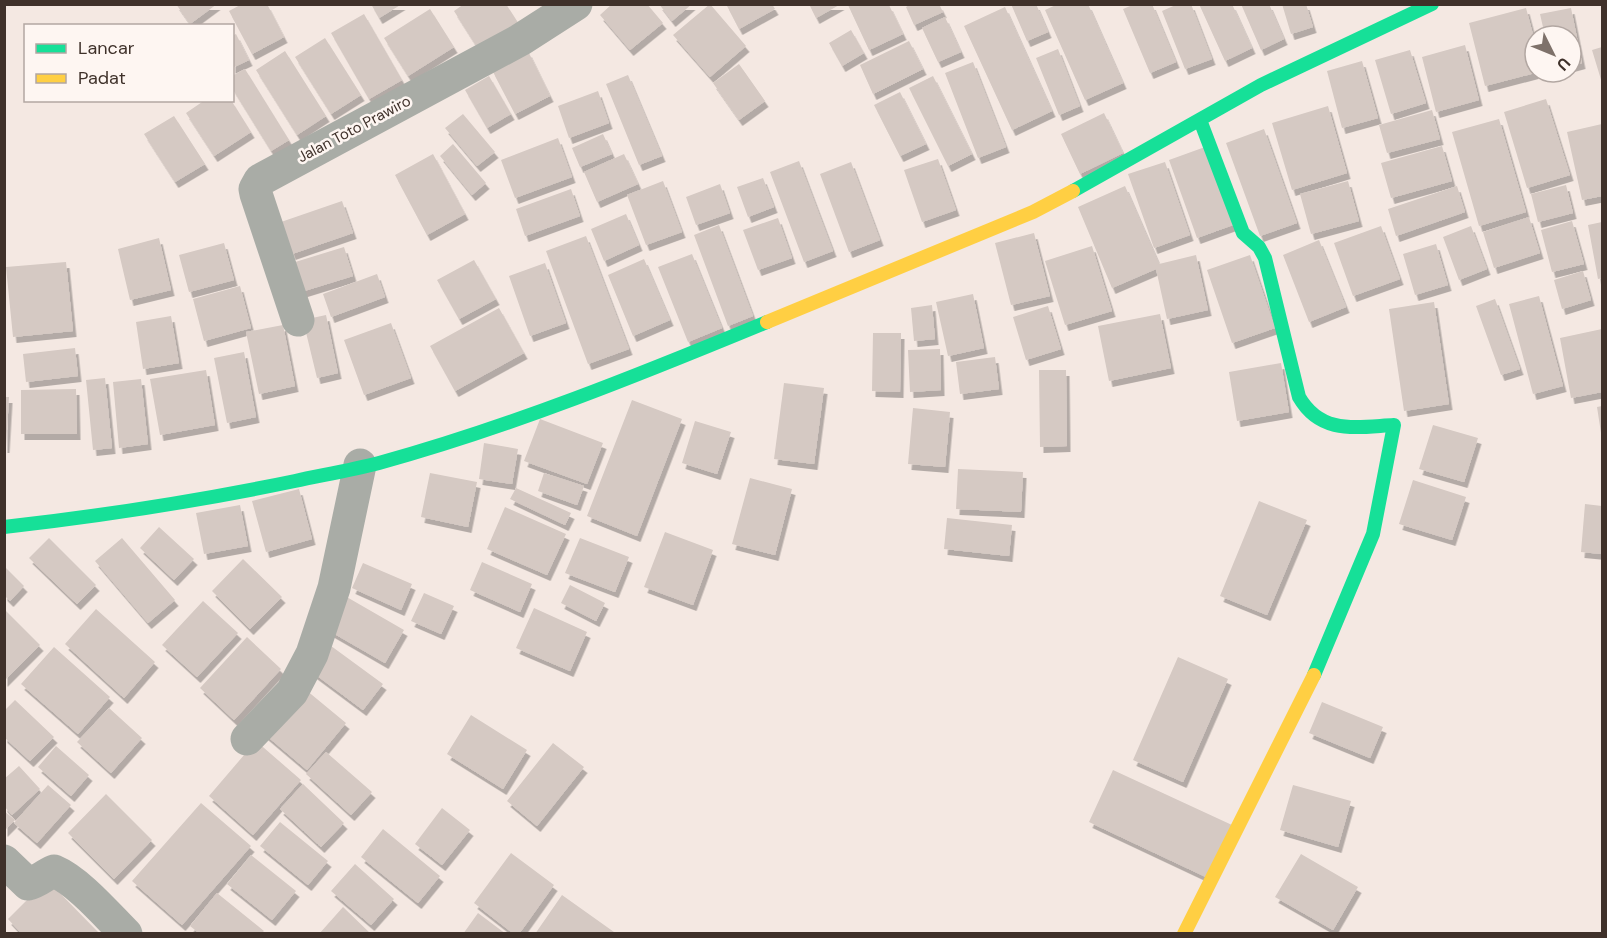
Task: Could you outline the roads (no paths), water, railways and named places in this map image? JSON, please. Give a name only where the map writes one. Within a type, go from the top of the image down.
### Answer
[{"type":"street","name":"Jalan Toto Prawiro","points":[[298,320],[256,194],[255,189],[260,180],[520,40],[576,4]]},
{"type":"street","points":[[4,527],[114,514],[233,494],[360,465],[378,463],[510,421],[691,353],[1033,212],[1097,179],[1261,85],[1432,4]]},
{"type":"street","points":[[1184,933],[1317,670],[1372,534],[1395,425],[1337,427],[1318,420],[1304,410],[1299,398],[1265,258],[1259,247],[1243,233],[1200,120]]},
{"type":"street","points":[[247,739],[292,692],[312,654],[333,588],[360,465]]},
{"type":"street","points":[[4,861],[28,884],[54,871],[61,874],[74,883],[126,933]]}]
